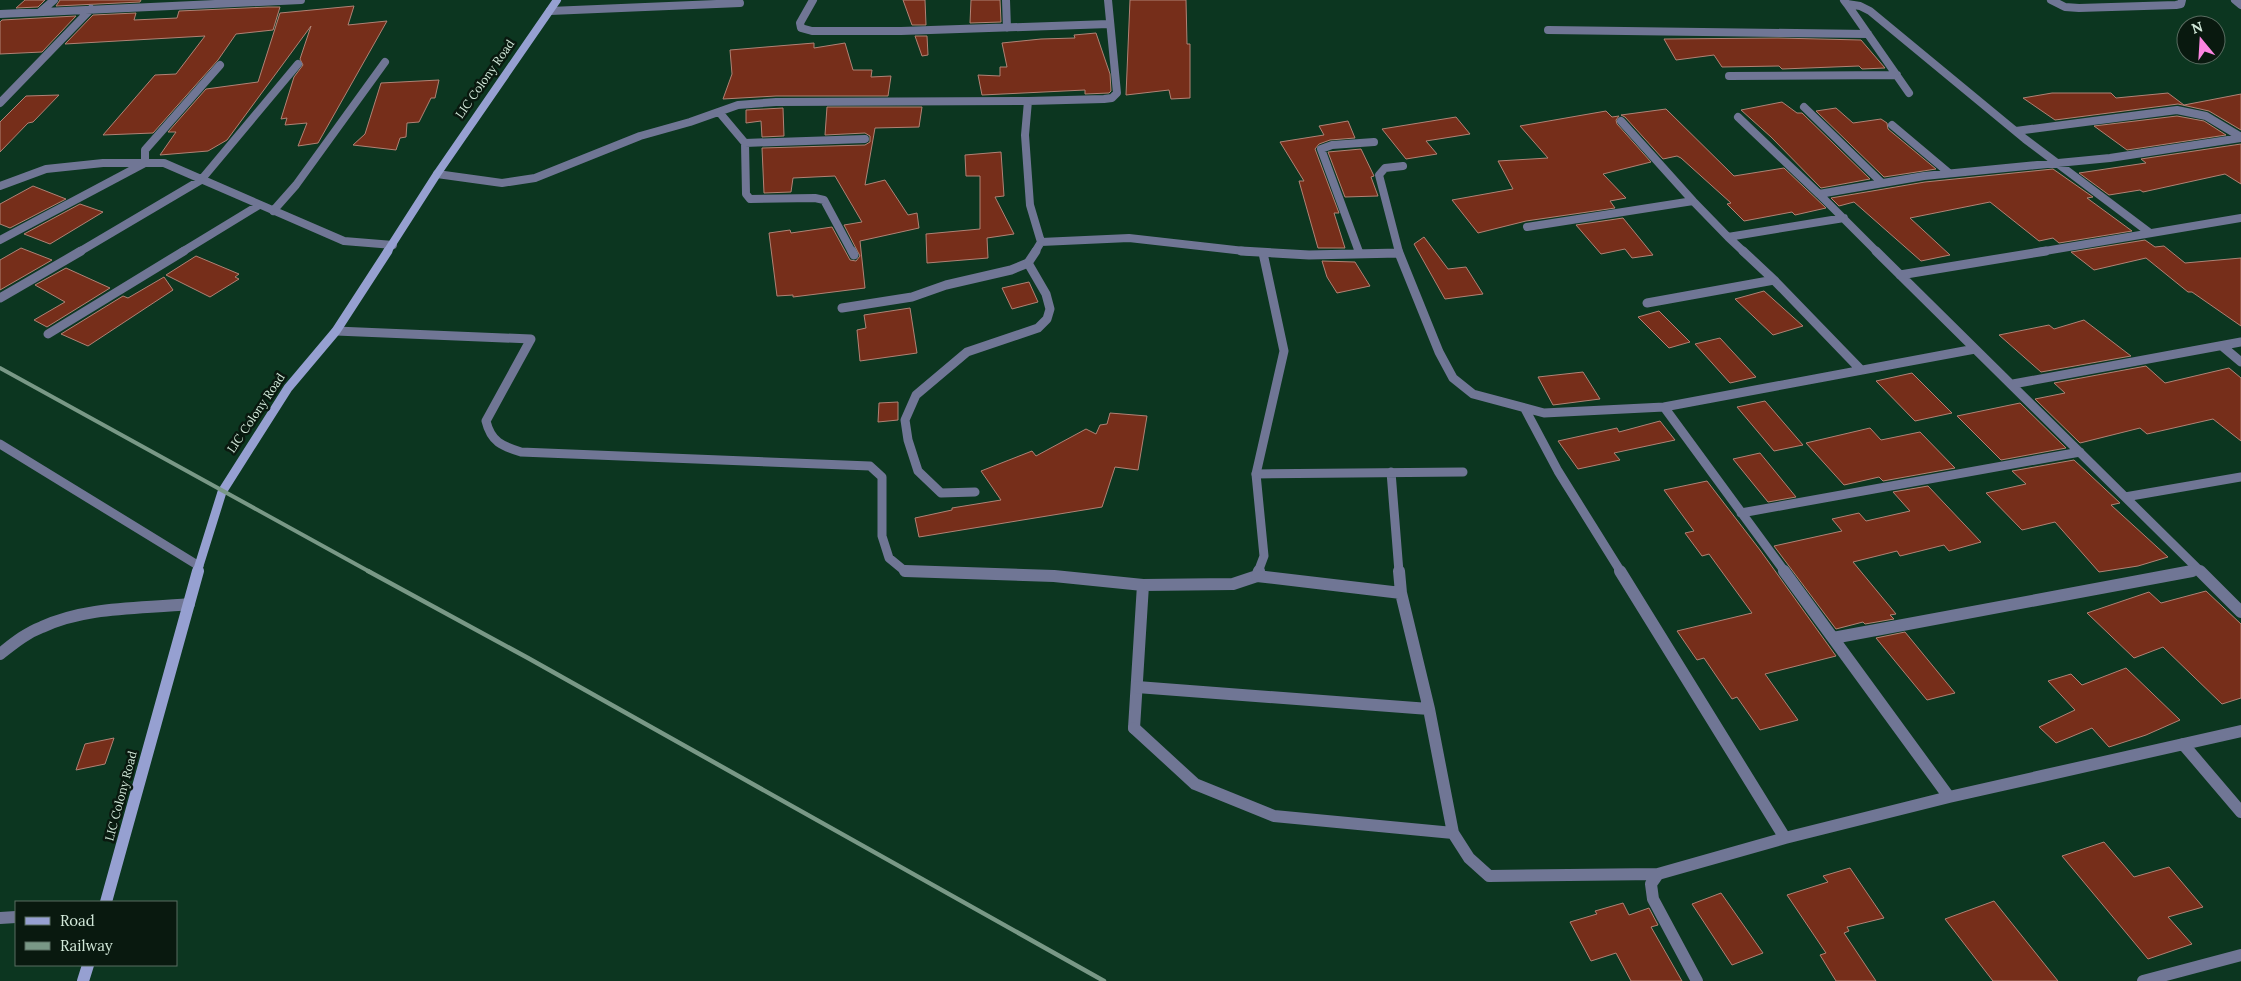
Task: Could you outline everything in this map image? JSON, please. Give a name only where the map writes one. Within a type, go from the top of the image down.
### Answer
[{"type":"main road","name":"LIC Colony Road","points":[[106,901],[222,492],[288,388],[336,331],[437,174],[557,0]]},
{"type":"main road","points":[[83,981],[88,966]]},
{"type":"street","points":[[40,12],[54,0]]},
{"type":"street","points":[[146,7],[153,0]]},
{"type":"street","points":[[0,14],[301,0]]},
{"type":"street","points":[[813,0],[800,23],[801,28],[812,31],[1007,28],[1109,24]]},
{"type":"street","points":[[1006,0],[1007,28]]},
{"type":"street","points":[[437,174],[502,183],[535,178],[640,136],[738,106],[776,102],[1028,101],[1112,98],[1117,93],[1108,0]]},
{"type":"street","points":[[2051,0],[2065,7],[2079,8],[2176,5],[2181,4],[2182,0]]},
{"type":"street","points":[[2235,0],[2241,4]]},
{"type":"street","points":[[1846,2],[1909,93]]},
{"type":"street","points":[[1846,2],[1870,11],[2054,162],[2150,233]]},
{"type":"street","points":[[550,11],[740,3]]},
{"type":"street","points":[[0,103],[91,9]]},
{"type":"street","points":[[1548,30],[1868,34]]},
{"type":"street","points":[[273,211],[296,184],[385,62]]},
{"type":"street","points":[[0,298],[201,180],[298,64]]},
{"type":"street","points":[[145,163],[145,150],[220,65]]},
{"type":"street","points":[[1730,76],[1897,75]]},
{"type":"street","points":[[842,308],[912,297],[946,285],[1011,270],[1028,263],[1041,242],[1030,205],[1025,135],[1028,101]]},
{"type":"street","points":[[1804,107],[1881,182]]},
{"type":"street","points":[[2016,131],[2165,110],[2186,109],[2207,115],[2241,137]]},
{"type":"street","points":[[719,112],[744,143],[746,194],[750,199],[815,198],[824,200],[829,206],[854,256]]},
{"type":"street","points":[[1738,117],[2013,384],[2241,612]]},
{"type":"street","points":[[1621,121],[1693,201],[1774,280],[1861,370]]},
{"type":"street","points":[[1892,125],[1949,173]]},
{"type":"street","points":[[1819,194],[1881,182],[1949,173],[2110,158],[2241,137]]},
{"type":"street","points":[[744,143],[865,139]]},
{"type":"street","points":[[1359,253],[1321,149],[1332,145],[1374,142]]},
{"type":"street","points":[[0,186],[46,169],[103,163],[164,163],[344,241],[393,245]]},
{"type":"street","points":[[0,240],[145,163]]},
{"type":"street","points":[[1404,166],[1385,168],[1379,175],[1398,253],[1439,352],[1453,378],[1473,394],[1544,413],[1664,407],[1975,348]]},
{"type":"street","points":[[1527,227],[1693,201]]},
{"type":"street","points":[[48,334],[259,205]]},
{"type":"street","points":[[1728,237],[1844,218]]},
{"type":"street","points":[[1900,275],[2241,218]]},
{"type":"street","points":[[1041,242],[1129,238],[1263,253],[1310,255],[1398,253]]},
{"type":"street","points":[[1257,576],[1264,556],[1256,474],[1284,351],[1263,253]]},
{"type":"street","points":[[975,492],[941,492],[918,471],[908,440],[905,420],[916,395],[967,352],[1038,328],[1047,319],[1050,309],[1046,294],[1028,263]]},
{"type":"street","points":[[1647,303],[1774,280]]},
{"type":"street","points":[[336,331],[531,339],[486,421],[488,433],[496,444],[521,452],[870,466],[882,477],[882,536],[889,558],[906,572],[1054,576],[1143,585],[1233,584],[1257,576],[1401,593]]},
{"type":"street","points":[[2013,384],[2241,342]]},
{"type":"street","points":[[2222,346],[2241,362]]},
{"type":"street","points":[[1664,407],[1949,797]]},
{"type":"street","points":[[1525,409],[1558,471],[1785,838]]},
{"type":"street","points":[[0,444],[200,566]]},
{"type":"street","points":[[1741,513],[2080,452]]},
{"type":"street","points":[[1391,472],[1401,593],[1429,709],[1453,833],[1469,858],[1489,876],[1658,874],[1785,838],[1949,797],[2241,731]]},
{"type":"street","points":[[1256,474],[1463,472]]},
{"type":"street","points":[[2125,497],[2241,478]]},
{"type":"street","points":[[1833,638],[2198,570]]},
{"type":"street","points":[[1143,585],[1134,728],[1195,784],[1274,816],[1453,833]]},
{"type":"street","points":[[0,654],[17,641],[47,624],[73,617],[189,604]]},
{"type":"street","points":[[1137,687],[1429,709]]},
{"type":"street","points":[[2183,744],[2241,812]]},
{"type":"street","points":[[1658,874],[1651,884],[1653,899],[1697,981]]},
{"type":"street","points":[[0,918],[15,917]]},
{"type":"street","points":[[2143,981],[2241,955]]},
{"type":"building","points":[[25,0],[45,0],[38,7],[16,8]]},
{"type":"building","points":[[60,0],[141,0],[140,2],[56,6]]},
{"type":"building","points":[[903,0],[925,0],[926,25],[912,25]]},
{"type":"building","points":[[971,0],[1000,0],[1001,22],[970,23]]},
{"type":"building","points":[[1130,0],[1186,0],[1187,44],[1190,44],[1190,98],[1171,99],[1169,90],[1126,95]]},
{"type":"building","points":[[354,6],[348,25],[387,21],[318,143],[298,146],[307,123],[285,125],[287,118],[281,119],[294,77],[303,65],[300,59],[311,26],[227,140],[208,151],[160,155],[176,132],[168,132],[206,89],[258,82],[280,13]]},
{"type":"building","points":[[280,7],[273,30],[236,34],[218,60],[153,133],[103,135],[155,75],[176,74],[205,36],[65,44],[93,15],[136,13],[134,20],[177,18],[179,11]]},
{"type":"building","points":[[76,16],[42,52],[0,54],[0,22],[2,20]]},
{"type":"building","points":[[1096,33],[1110,74],[1111,91],[1109,93],[1085,94],[1085,90],[982,95],[978,75],[1000,76],[1000,67],[1007,67],[1002,43],[1075,38],[1074,35]]},
{"type":"building","points":[[915,36],[927,36],[928,55],[922,56]]},
{"type":"building","points":[[1778,38],[1861,40],[1885,68],[1862,69],[1859,66],[1782,69],[1779,66],[1722,67],[1714,55],[1676,60],[1664,39]]},
{"type":"building","points":[[814,43],[814,48],[845,43],[853,70],[872,70],[871,77],[891,76],[888,96],[776,96],[723,99],[732,74],[730,50]]},
{"type":"building","points":[[439,80],[435,98],[431,98],[419,122],[407,123],[406,137],[400,138],[396,150],[353,145],[365,134],[381,83]]},
{"type":"building","points":[[2052,93],[2111,93],[2116,98],[2168,93],[2184,105],[2241,94],[2241,130],[2209,111],[2178,104],[2055,120],[2023,98]]},
{"type":"building","points":[[59,95],[0,152],[0,122],[26,96]]},
{"type":"building","points":[[1782,102],[1797,113],[1802,113],[1870,179],[1821,188],[1771,137],[1741,110]]},
{"type":"building","points":[[827,107],[922,107],[919,127],[875,128],[865,185],[885,180],[908,215],[917,213],[919,228],[860,241],[865,288],[793,297],[793,295],[777,296],[769,233],[790,230],[791,233],[832,227],[850,260],[856,261],[860,256],[844,225],[862,222],[835,176],[793,178],[791,192],[764,193],[762,148],[865,145],[870,142],[870,136],[865,133],[825,135]]},
{"type":"building","points":[[783,108],[784,136],[762,137],[761,121],[746,123],[746,110]]},
{"type":"building","points":[[1836,108],[1853,123],[1881,119],[1887,123],[1888,129],[1936,169],[1884,177],[1816,111]]},
{"type":"building","points":[[1666,109],[1734,176],[1784,168],[1826,208],[1795,215],[1792,212],[1744,221],[1727,204],[1731,203],[1681,158],[1677,156],[1663,159],[1625,117],[1621,115]]},
{"type":"building","points":[[1606,111],[1612,117],[1619,116],[1616,120],[1617,124],[1651,162],[1603,174],[1626,198],[1610,201],[1615,208],[1526,221],[1478,233],[1452,200],[1513,189],[1498,161],[1548,158],[1520,126]]},
{"type":"building","points":[[2177,116],[2204,121],[2226,135],[2127,150],[2094,126]]},
{"type":"building","points":[[1456,117],[1470,134],[1426,141],[1437,154],[1406,159],[1382,129]]},
{"type":"building","points":[[1348,121],[1355,138],[1330,140],[1319,144],[1315,149],[1339,213],[1334,213],[1345,248],[1318,248],[1299,181],[1304,181],[1280,142],[1324,135],[1319,126]]},
{"type":"building","points":[[2241,144],[2241,184],[2225,174],[2143,192],[2140,190],[2109,195],[2079,173],[2146,163],[2141,159]]},
{"type":"building","points":[[1361,149],[1374,176],[1371,177],[1378,196],[1345,197],[1328,152]]},
{"type":"building","points":[[1001,152],[1004,196],[995,197],[1014,234],[987,238],[988,258],[927,263],[926,234],[980,229],[980,176],[966,176],[965,155]]},
{"type":"building","points":[[2053,169],[2093,197],[2087,198],[2132,231],[2059,243],[2053,238],[2039,241],[1990,202],[1910,218],[1950,255],[1921,261],[1854,202],[1839,206],[1831,198],[1925,182]]},
{"type":"building","points":[[33,186],[66,199],[10,228],[0,224],[0,204]]},
{"type":"building","points":[[80,204],[103,212],[50,244],[24,234]]},
{"type":"building","points":[[1623,218],[1653,255],[1632,258],[1625,249],[1601,254],[1576,225]]},
{"type":"building","points":[[1424,237],[1448,269],[1466,267],[1483,294],[1445,299],[1414,244]]},
{"type":"building","points":[[2145,240],[2155,247],[2164,246],[2185,263],[2241,258],[2241,326],[2192,292],[2188,292],[2146,258],[2094,270],[2071,252]]},
{"type":"building","points":[[21,248],[52,260],[0,290],[0,260]]},
{"type":"building","points":[[196,256],[239,274],[235,277],[239,279],[210,297],[166,275]]},
{"type":"building","points":[[1322,261],[1355,262],[1370,286],[1337,293],[1327,277]]},
{"type":"building","points":[[66,268],[110,288],[47,327],[34,320],[65,302],[35,285]]},
{"type":"building","points":[[164,277],[173,290],[88,346],[61,334],[123,296],[128,298]]},
{"type":"building","points":[[1029,282],[1038,302],[1012,309],[1002,288]]},
{"type":"building","points":[[1764,291],[1803,326],[1773,335],[1735,299]]},
{"type":"building","points":[[910,308],[917,353],[860,361],[857,330],[866,328],[864,315]]},
{"type":"building","points":[[1659,311],[1690,342],[1669,348],[1638,317]]},
{"type":"building","points":[[2084,320],[2131,356],[2041,372],[1999,335],[2049,325],[2054,329]]},
{"type":"building","points":[[1720,338],[1756,377],[1730,383],[1695,344]]},
{"type":"building","points":[[2146,366],[2165,383],[2229,368],[2241,378],[2241,441],[2213,419],[2147,434],[2140,428],[2080,443],[2035,399],[2065,393],[2054,383]]},
{"type":"building","points":[[1583,372],[1600,399],[1553,405],[1538,377]]},
{"type":"building","points":[[1912,373],[1952,413],[1915,421],[1876,381]]},
{"type":"building","points":[[1765,401],[1803,445],[1774,451],[1737,407]]},
{"type":"building","points":[[898,402],[898,420],[878,422],[879,403]]},
{"type":"building","points":[[2020,403],[2066,448],[2001,460],[1957,416]]},
{"type":"building","points":[[1110,413],[1147,416],[1138,470],[1115,467],[1102,507],[919,537],[915,518],[952,510],[952,508],[1001,500],[981,471],[1032,451],[1036,456],[1086,429],[1096,434],[1100,425],[1107,424]]},
{"type":"building","points":[[1660,421],[1675,440],[1614,453],[1620,460],[1578,469],[1558,441],[1617,428],[1619,432]]},
{"type":"building","points":[[1870,428],[1881,440],[1920,432],[1955,468],[1883,481],[1879,477],[1844,485],[1806,443]]},
{"type":"building","points":[[1760,453],[1796,497],[1768,502],[1733,459]]},
{"type":"building","points":[[2074,460],[2120,503],[2111,505],[2168,557],[2138,566],[2099,572],[2055,522],[2022,530],[1986,493],[2026,484],[2012,471]]},
{"type":"building","points":[[1707,481],[1760,550],[1836,656],[1765,674],[1798,720],[1760,730],[1737,697],[1732,699],[1704,658],[1697,660],[1677,631],[1752,613],[1709,554],[1702,556],[1685,533],[1694,531],[1664,490]]},
{"type":"building","points":[[1928,486],[1981,542],[1949,551],[1944,545],[1900,556],[1897,551],[1853,562],[1896,614],[1890,615],[1894,619],[1865,624],[1863,622],[1836,629],[1774,546],[1842,531],[1832,519],[1859,513],[1866,521],[1910,511],[1893,492]]},
{"type":"building","points":[[2206,591],[2241,624],[2241,698],[2222,704],[2163,647],[2134,658],[2087,613],[2149,592],[2161,603]]},
{"type":"building","points":[[1905,632],[1955,693],[1927,700],[1876,638]]},
{"type":"building","points":[[2126,668],[2180,720],[2146,735],[2109,747],[2092,728],[2056,743],[2039,727],[2075,710],[2048,681],[2071,674],[2082,685]]},
{"type":"building","points":[[114,738],[105,764],[76,770],[85,744]]},
{"type":"building","points":[[2104,842],[2134,877],[2169,867],[2203,907],[2168,917],[2192,944],[2148,959],[2062,856]]},
{"type":"building","points":[[1850,868],[1884,918],[1847,927],[1849,931],[1844,933],[1876,981],[1836,981],[1820,955],[1826,953],[1787,895],[1828,882],[1823,876]]},
{"type":"building","points":[[1721,893],[1763,953],[1732,965],[1692,904]]},
{"type":"building","points":[[1994,901],[2058,981],[1993,981],[1945,919]]},
{"type":"building","points":[[1623,903],[1629,915],[1649,908],[1658,925],[1651,927],[1682,981],[1631,981],[1616,953],[1591,961],[1570,922],[1597,914],[1595,911]]},
{"type":"railway","points":[[0,368],[370,572]]},
{"type":"railway","points":[[368,571],[528,658],[1104,981]]}]
